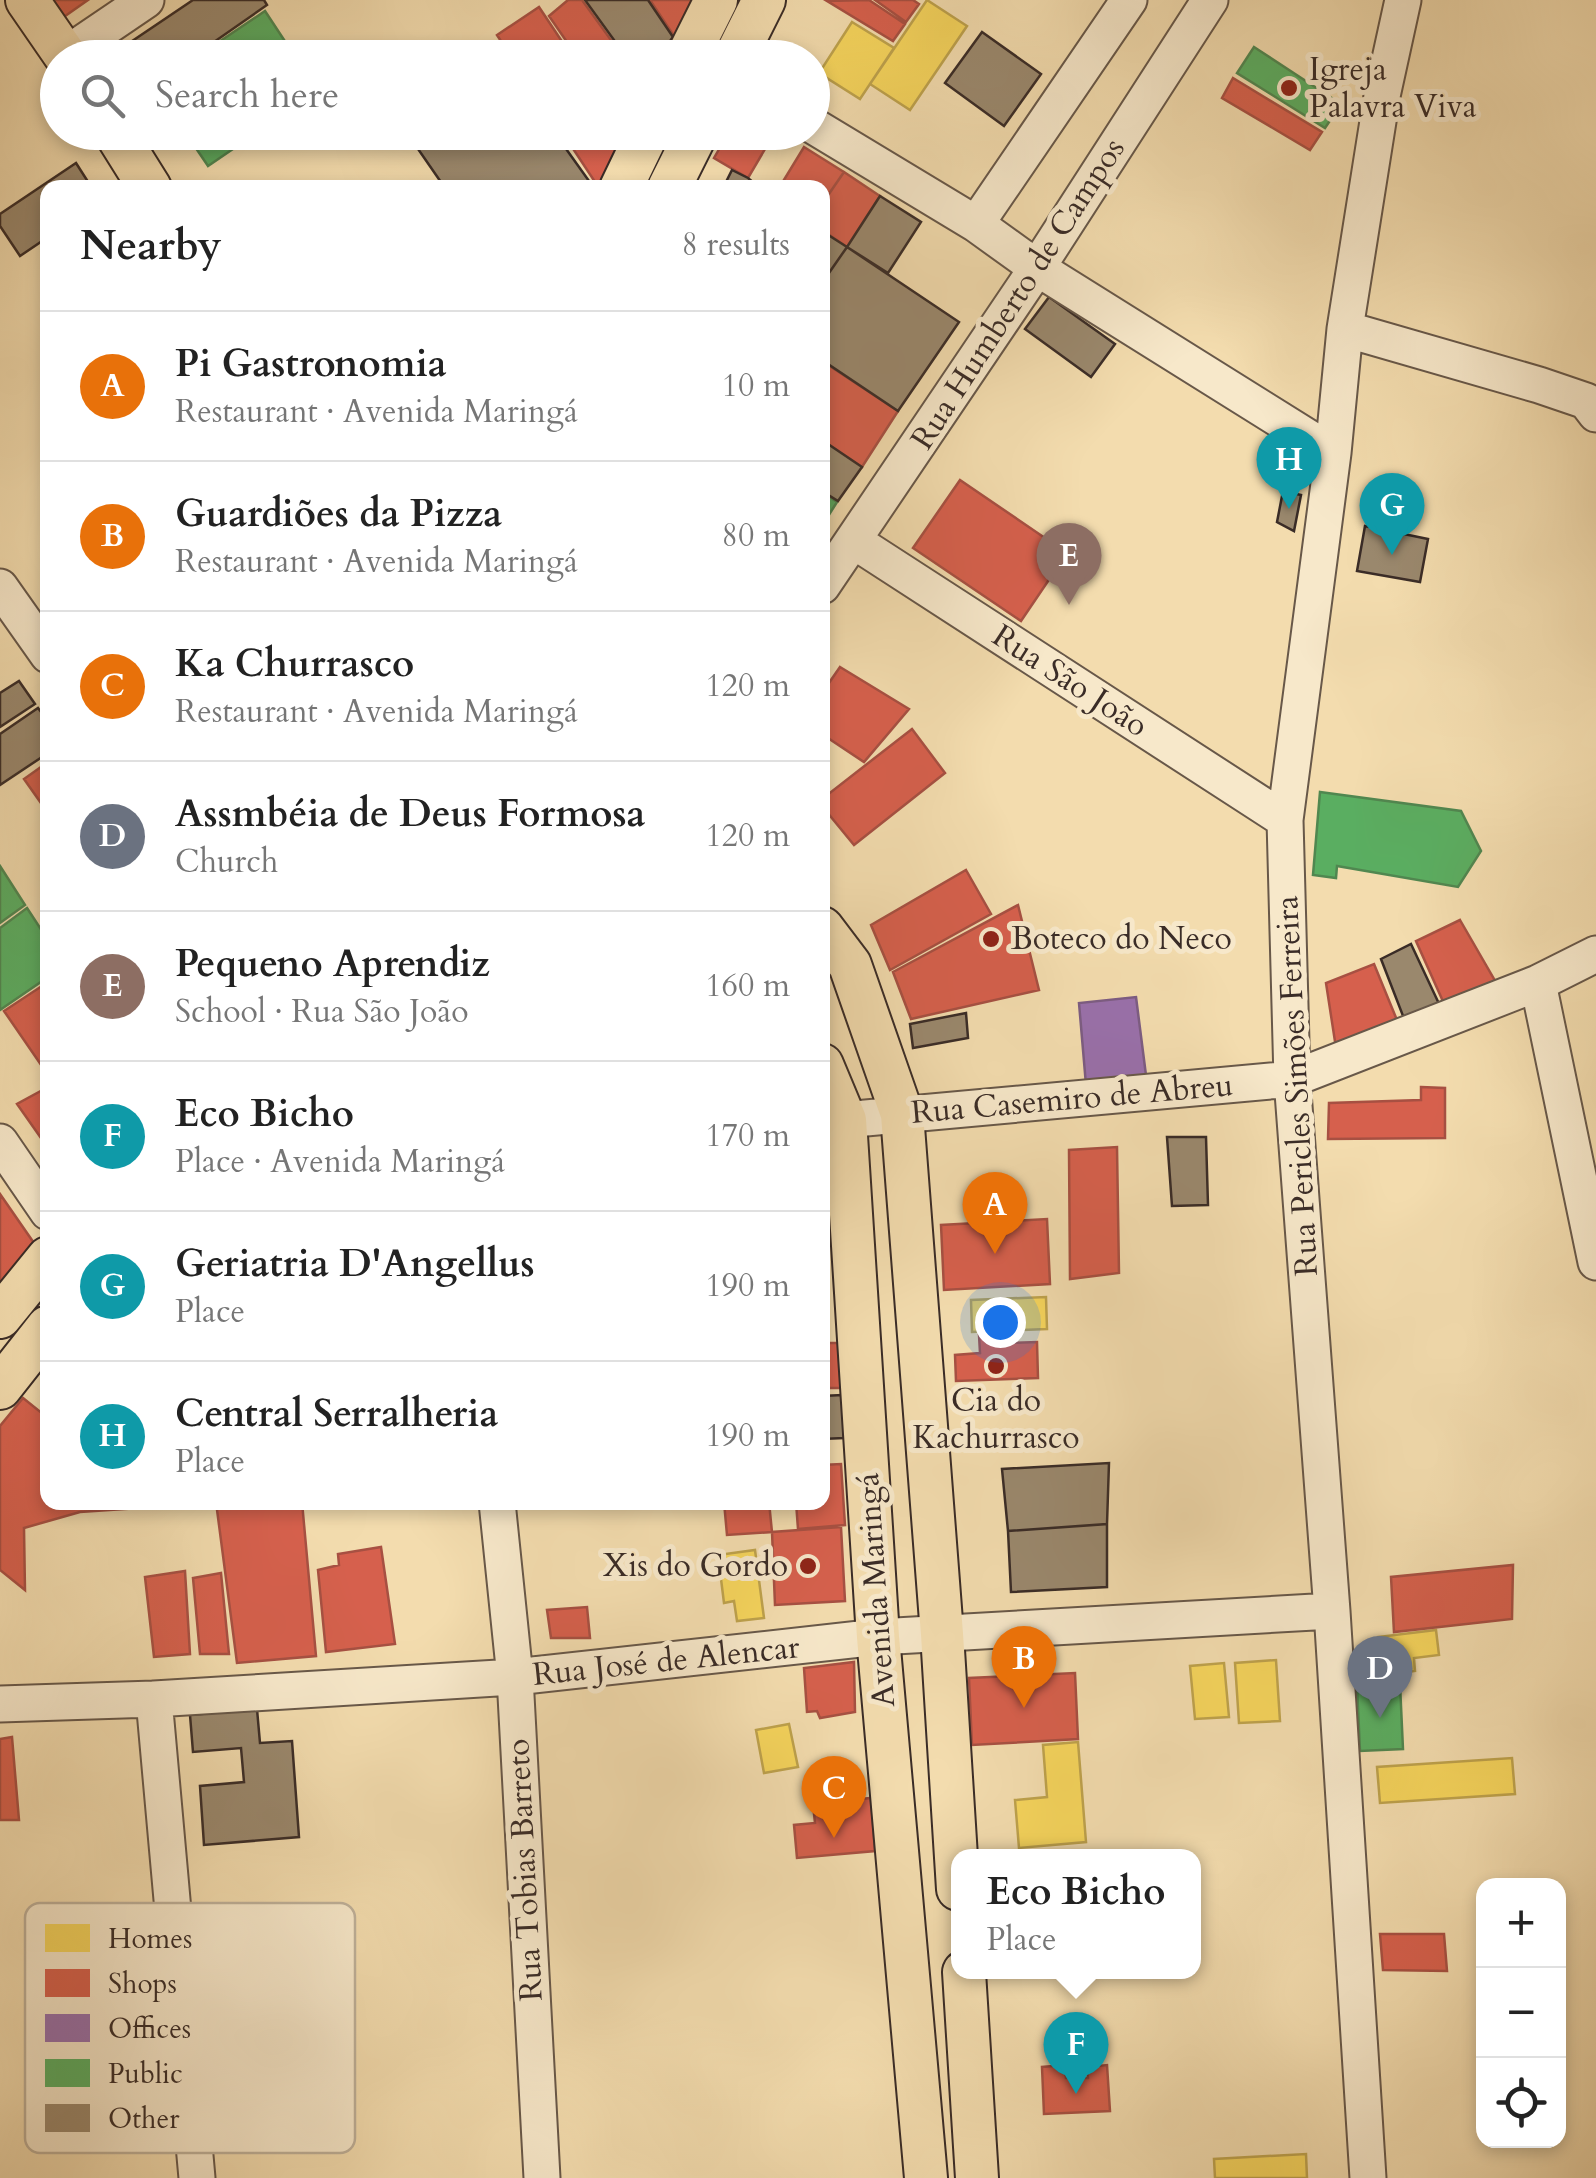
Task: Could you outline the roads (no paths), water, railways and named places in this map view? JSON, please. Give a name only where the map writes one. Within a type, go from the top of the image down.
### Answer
[{"type":"main road","points":[[27,0],[55,40]]},
{"type":"main road","points":[[695,40],[716,0]]},
{"type":"main road","points":[[744,40],[764,0]]},
{"type":"main road","points":[[126,150],[145,180]]},
{"type":"main road","points":[[625,180],[639,150]]},
{"type":"main road","points":[[674,180],[688,150]]},
{"type":"main road","name":"Avenida Maringá","points":[[830,939],[850,965],[902,1114],[955,1849]]},
{"type":"main road","name":"Avenida Maringá","points":[[834,1121],[926,2178]]},
{"type":"main road","points":[[0,1317],[40,1268]]},
{"type":"main road","points":[[0,1388],[40,1337]]},
{"type":"main road","points":[[964,1979],[978,2178]]},
{"type":"street","points":[[89,40],[146,0]]},
{"type":"street","points":[[976,224],[1129,0]]},
{"type":"street","name":"Rua Humberto de Campos","points":[[830,575],[1037,268],[1210,0]]},
{"type":"street","name":"Rua Pericles Simões Ferreira","points":[[1368,2178],[1332,1611],[1292,1079],[1286,820],[1345,329],[1382,96],[1404,0]]},
{"type":"street","points":[[830,136],[976,224],[1037,268],[1333,453]]},
{"type":"street","points":[[1345,329],[1539,384],[1586,401],[1596,414]]},
{"type":"street","name":"Rua São João","points":[[854,541],[1286,820]]},
{"type":"street","points":[[0,587],[40,644]]},
{"type":"street","name":"Rua Casemiro de Abreu","points":[[834,1121],[1292,1079],[1538,983],[1596,954]]},
{"type":"street","points":[[1538,983],[1596,1262]]},
{"type":"street","points":[[0,1142],[40,1200]]},
{"type":"street","name":"Rua Tobias Barreto","points":[[498,1510],[515,1678],[542,2178]]},
{"type":"street","name":"Rua José de Alencar","points":[[0,1704],[154,1700],[515,1678],[878,1637],[1332,1611]]},
{"type":"street","points":[[154,1700],[172,1903]]},
{"type":"street","points":[[195,2153],[197,2178]]},
{"type":"place","name":"Igreja Palavra Viva","points":[[1289,88]]},
{"type":"place","name":"Central Serralheria","points":[[1289,509]]},
{"type":"place","name":"Geriatria D'Angellus","points":[[1392,555]]},
{"type":"place","name":"Pequeno Aprendiz","points":[[1069,605]]},
{"type":"place","name":"Boteco do Neco","points":[[991,939]]},
{"type":"place","name":"Pi Gastronomia","points":[[995,1254]]},
{"type":"place","name":"Cia do Kachurrasco","points":[[996,1366]]},
{"type":"place","name":"Xis do Gordo","points":[[808,1566]]},
{"type":"place","name":"Guardiões da Pizza","points":[[1024,1708]]},
{"type":"place","name":"Assmbéia de Deus Formosa","points":[[1380,1718]]},
{"type":"place","name":"Ka Churrasco","points":[[834,1838]]},
{"type":"place","name":"Eco Bicho","points":[[1076,2094]]}]
